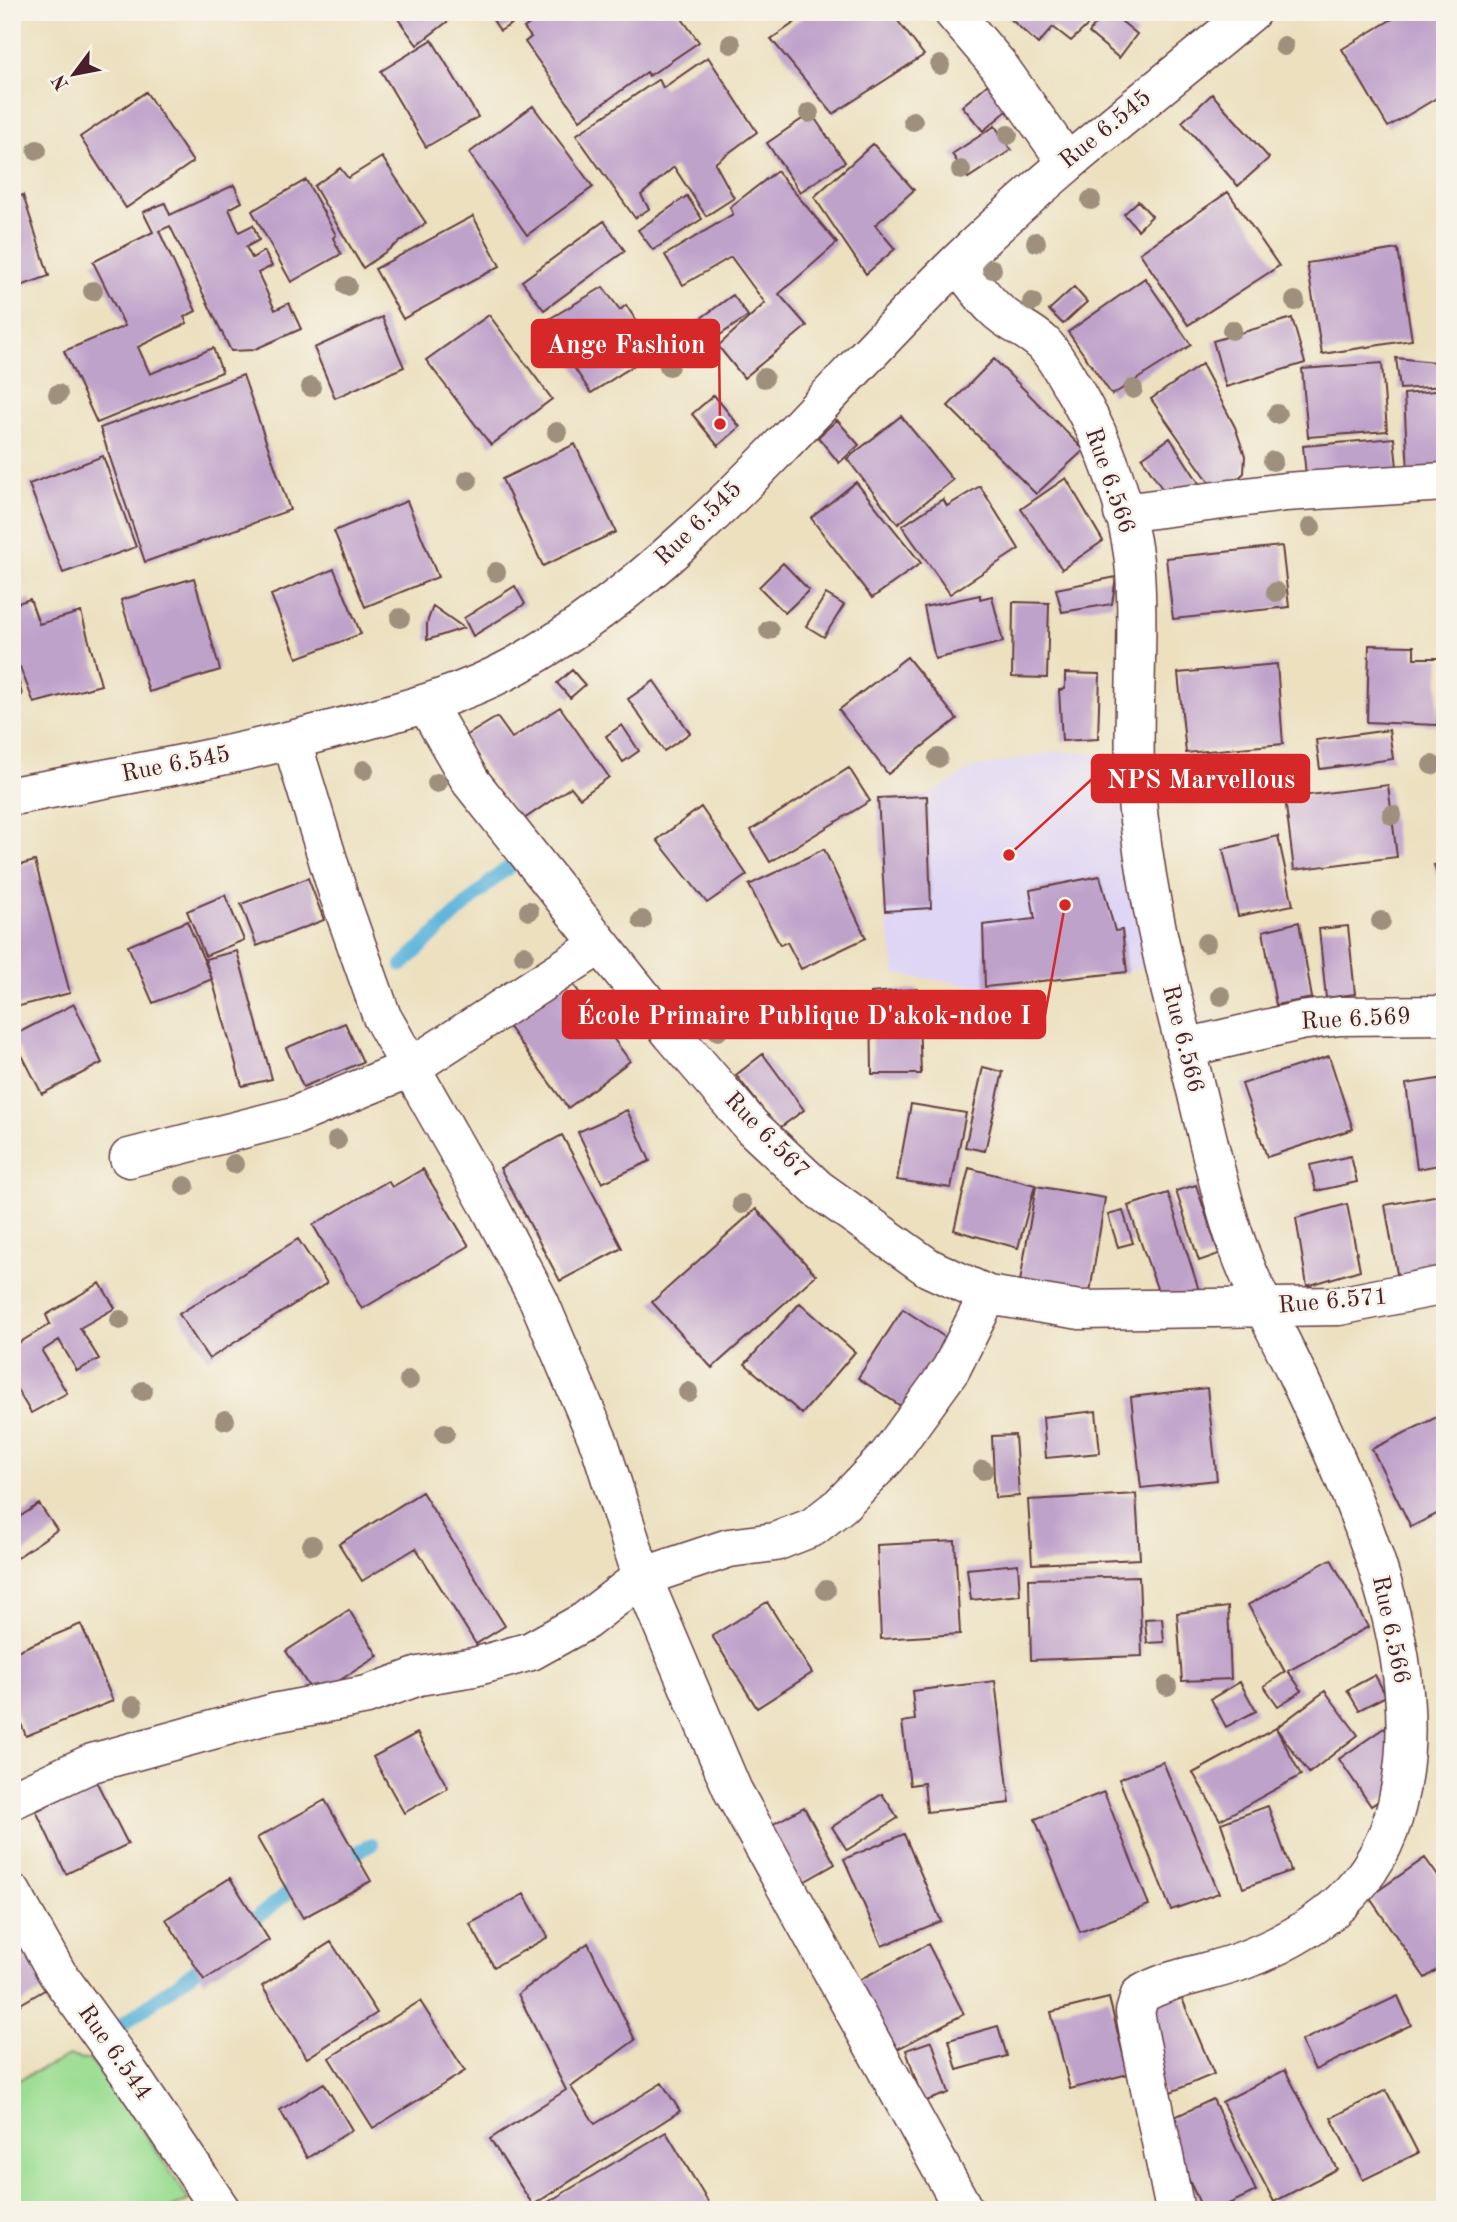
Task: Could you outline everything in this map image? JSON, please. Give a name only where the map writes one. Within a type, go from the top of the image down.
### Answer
[{"type":"street","points":[[953,12],[999,66],[1066,161]]},
{"type":"street","name":"Rue 6.545","points":[[12,796],[292,742],[426,704],[519,664],[638,583],[733,492],[957,263],[1066,161],[1251,12]]},
{"type":"street","name":"Rue 6.566","points":[[957,263],[993,307],[1010,322],[1024,327],[1047,347],[1098,437],[1123,513],[1135,568],[1136,787],[1147,888],[1229,1218],[1261,1308],[1332,1449],[1386,1588],[1406,1706],[1397,1804],[1370,1872],[1343,1903],[1314,1925],[1243,1961],[1156,1985],[1140,1995],[1135,2012],[1175,2210]]},
{"type":"street","points":[[1123,513],[1285,492],[1445,482]]},
{"type":"street","name":"Rue 6.567","points":[[426,704],[471,782],[600,946],[752,1127],[818,1189],[929,1268],[988,1295],[1080,1310],[1261,1308]]},
{"type":"street","points":[[292,742],[338,894],[382,1017],[408,1069],[491,1209],[539,1301],[600,1445],[642,1577],[733,1791],[964,2210]]},
{"type":"street","points":[[129,1158],[294,1116],[408,1069],[600,946]]},
{"type":"street","name":"Rue 6.569","points":[[1185,1048],[1300,1021],[1340,1016],[1445,1015]]},
{"type":"street","name":"Rue 6.571","points":[[1261,1308],[1339,1306],[1445,1285]]},
{"type":"street","points":[[12,1800],[92,1763],[274,1713],[368,1695],[419,1676],[474,1667],[531,1651],[585,1621],[642,1577],[729,1548],[775,1542],[813,1527],[841,1506],[888,1456],[951,1369],[988,1295]]},
{"type":"street","name":"Rue 6.544","points":[[12,1893],[57,1973],[129,2073],[221,2210]]},
{"type":"shaded area","points":[[1058,751],[1124,757],[1150,963],[1127,972],[985,987],[896,974],[885,911],[878,798],[927,796],[973,768]]},
{"type":"green space","points":[[69,2056],[89,2060],[111,2083],[189,2200],[167,2210],[12,2210],[12,2083]]},
{"type":"building","points":[[393,12],[460,12],[417,45]]},
{"type":"building","points":[[488,12],[531,12],[500,31]]},
{"type":"building","points":[[546,12],[677,12],[699,42],[649,76],[647,72],[580,120],[525,42],[531,37],[524,28]]},
{"type":"building","points":[[810,12],[891,12],[924,55],[833,114],[771,39]]},
{"type":"building","points":[[1003,12],[1084,12],[1080,17],[1088,25],[1071,41],[1053,27],[1038,44]]},
{"type":"building","points":[[1104,12],[1110,12],[1137,34],[1119,58],[1089,33]]},
{"type":"building","points":[[1404,12],[1445,12],[1445,93],[1388,127],[1342,49]]},
{"type":"building","points":[[432,40],[478,117],[426,147],[381,71]]},
{"type":"building","points":[[708,57],[757,132],[715,163],[734,198],[706,216],[674,167],[641,195],[649,209],[635,218],[576,135],[659,79],[663,88]]},
{"type":"building","points":[[993,80],[1014,105],[983,131],[962,106]]},
{"type":"building","points":[[146,92],[193,162],[126,208],[80,137]]},
{"type":"building","points":[[1212,94],[1269,158],[1238,186],[1182,122]]},
{"type":"building","points":[[533,106],[593,187],[527,235],[469,153]]},
{"type":"building","points":[[811,113],[845,162],[800,192],[767,143]]},
{"type":"building","points":[[995,126],[1011,150],[968,178],[952,154]]},
{"type":"building","points":[[873,144],[914,190],[875,225],[895,249],[866,274],[814,197]]},
{"type":"building","points":[[382,157],[426,223],[363,268],[314,186],[340,168],[348,178]]},
{"type":"building","points":[[777,171],[837,243],[779,294],[807,326],[744,378],[718,346],[765,303],[731,257],[683,285],[665,255],[733,214],[730,207]]},
{"type":"building","points":[[306,180],[336,235],[333,238],[341,254],[291,282],[252,211]]},
{"type":"building","points":[[234,185],[242,202],[229,209],[239,232],[253,225],[259,240],[246,247],[252,258],[264,251],[272,266],[258,273],[275,310],[289,303],[301,329],[253,350],[231,351],[170,226],[159,231],[196,311],[184,317],[187,323],[138,347],[150,374],[213,348],[222,372],[97,423],[64,351],[125,326],[93,262],[153,232],[143,212],[165,203],[170,215]]},
{"type":"building","points":[[1228,192],[1279,266],[1188,325],[1140,253]]},
{"type":"building","points":[[23,195],[49,276],[12,289],[12,199]]},
{"type":"building","points":[[687,196],[702,219],[653,250],[638,230]]},
{"type":"building","points":[[1138,201],[1152,216],[1138,230],[1124,214]]},
{"type":"building","points":[[473,216],[500,266],[403,319],[375,269]]},
{"type":"building","points":[[604,221],[625,251],[544,310],[522,281]]},
{"type":"building","points":[[1398,249],[1412,340],[1322,354],[1307,263]]},
{"type":"building","points":[[1145,278],[1191,345],[1112,395],[1068,332]]},
{"type":"building","points":[[603,287],[620,310],[626,305],[656,351],[591,393],[544,322]]},
{"type":"building","points":[[1074,287],[1087,302],[1063,324],[1049,310]]},
{"type":"building","points":[[733,295],[748,316],[711,341],[697,321]]},
{"type":"building","points":[[489,315],[552,399],[491,445],[426,360]]},
{"type":"building","points":[[382,317],[404,367],[335,398],[314,348]]},
{"type":"building","points":[[1292,318],[1305,363],[1226,387],[1213,341]]},
{"type":"building","points":[[1396,358],[1444,363],[1445,386],[1400,389]]},
{"type":"building","points":[[994,359],[1084,450],[1036,494],[948,406]]},
{"type":"building","points":[[1382,363],[1387,431],[1308,437],[1302,369]]},
{"type":"building","points":[[1202,364],[1235,427],[1245,456],[1244,473],[1219,496],[1151,399]]},
{"type":"building","points":[[243,375],[290,510],[145,562],[100,428]]},
{"type":"building","points":[[1445,390],[1445,470],[1408,473],[1404,394]]},
{"type":"building","points":[[714,395],[740,427],[718,446],[692,414]]},
{"type":"building","points":[[901,416],[953,480],[898,524],[847,459]]},
{"type":"building","points":[[837,420],[859,445],[839,463],[818,437]]},
{"type":"building","points":[[1170,438],[1199,483],[1170,501],[1142,458]]},
{"type":"building","points":[[1394,438],[1398,477],[1307,485],[1303,446]]},
{"type":"building","points":[[575,444],[616,532],[543,566],[502,479]]},
{"type":"building","points":[[103,456],[136,547],[63,573],[29,484]]},
{"type":"building","points":[[1066,478],[1103,541],[1062,569],[1021,509]]},
{"type":"building","points":[[856,482],[921,563],[872,598],[811,518]]},
{"type":"building","points":[[980,486],[1019,549],[950,594],[902,526],[943,499],[947,506]]},
{"type":"building","points":[[407,501],[438,577],[365,607],[334,531]]},
{"type":"building","points":[[1282,546],[1289,607],[1173,619],[1166,558]]},
{"type":"building","points":[[783,563],[809,590],[785,613],[759,587]]},
{"type":"building","points":[[334,569],[361,634],[297,658],[271,595]]},
{"type":"building","points":[[1116,577],[1112,604],[1062,612],[1056,589]]},
{"type":"building","points":[[194,578],[220,670],[149,692],[121,600]]},
{"type":"building","points":[[515,586],[525,604],[473,636],[464,618]]},
{"type":"building","points":[[826,594],[844,605],[824,637],[806,626]]},
{"type":"building","points":[[980,595],[980,599],[992,596],[1003,642],[935,659],[924,607]]},
{"type":"building","points":[[30,599],[39,624],[81,612],[101,685],[34,703],[20,667],[12,668],[12,605]]},
{"type":"building","points":[[1013,602],[1049,603],[1047,678],[1012,677]]},
{"type":"building","points":[[433,606],[464,628],[427,640],[427,623]]},
{"type":"building","points":[[1369,645],[1414,646],[1414,658],[1440,658],[1437,725],[1367,722]]},
{"type":"building","points":[[907,657],[957,719],[888,774],[839,710]]},
{"type":"building","points":[[1277,664],[1283,744],[1186,753],[1178,673]]},
{"type":"building","points":[[16,670],[22,695],[12,697],[12,671]]},
{"type":"building","points":[[572,670],[585,685],[570,698],[557,683]]},
{"type":"building","points":[[1065,673],[1100,674],[1098,739],[1062,741],[1059,690],[1065,689]]},
{"type":"building","points":[[654,681],[690,733],[664,751],[628,699]]},
{"type":"building","points":[[560,707],[609,777],[580,798],[571,787],[521,821],[464,737],[497,717],[512,738]]},
{"type":"building","points":[[622,725],[639,751],[623,762],[606,736]]},
{"type":"building","points":[[1389,730],[1393,759],[1320,769],[1316,740]]},
{"type":"building","points":[[849,768],[870,801],[770,862],[751,830]]},
{"type":"building","points":[[1388,785],[1397,857],[1294,870],[1285,798]]},
{"type":"building","points":[[927,796],[931,908],[885,911],[878,798]]},
{"type":"building","points":[[701,807],[747,875],[707,903],[657,840]]},
{"type":"building","points":[[1278,836],[1293,905],[1238,916],[1223,849]]},
{"type":"building","points":[[824,849],[866,938],[801,969],[787,942],[780,945],[749,885]]},
{"type":"building","points":[[35,861],[70,993],[12,1008],[12,867]]},
{"type":"building","points":[[1445,862],[1445,896],[1444,896],[1434,865]]},
{"type":"building","points":[[1100,876],[1115,931],[1122,930],[1127,972],[985,987],[983,925],[1035,919],[1030,890]]},
{"type":"building","points":[[308,878],[324,920],[257,946],[241,904]]},
{"type":"building","points":[[225,895],[244,940],[205,956],[187,911]]},
{"type":"building","points":[[187,921],[212,979],[153,1003],[128,946]]},
{"type":"building","points":[[1299,922],[1312,998],[1276,1005],[1263,931]]},
{"type":"building","points":[[1348,926],[1355,994],[1326,998],[1319,929]]},
{"type":"building","points":[[237,951],[272,1079],[242,1086],[205,959]]},
{"type":"building","points":[[570,980],[630,1061],[568,1108],[508,1026]]},
{"type":"building","points":[[918,989],[921,1074],[872,1074],[871,993]]},
{"type":"building","points":[[74,1004],[102,1063],[42,1094],[12,1036]]},
{"type":"building","points":[[345,1023],[363,1062],[303,1087],[286,1048]]},
{"type":"building","points":[[763,1054],[804,1110],[778,1129],[736,1075]]},
{"type":"building","points":[[1329,1056],[1353,1129],[1267,1157],[1242,1084]]},
{"type":"building","points":[[983,1067],[1003,1072],[985,1151],[965,1147]]},
{"type":"building","points":[[1445,1078],[1445,1164],[1417,1169],[1406,1084]]},
{"type":"building","points":[[911,1104],[966,1113],[951,1188],[897,1180]]},
{"type":"building","points":[[627,1110],[650,1161],[602,1183],[578,1132]]},
{"type":"building","points":[[562,1135],[622,1248],[560,1281],[500,1168]]},
{"type":"building","points":[[1351,1156],[1357,1182],[1316,1191],[1310,1165]]},
{"type":"building","points":[[969,1168],[1035,1185],[1018,1248],[954,1230]]},
{"type":"building","points":[[423,1169],[469,1246],[362,1309],[313,1225],[388,1181],[392,1187]]},
{"type":"building","points":[[1196,1185],[1219,1254],[1199,1261],[1176,1191]]},
{"type":"building","points":[[1036,1186],[1105,1198],[1088,1305],[1018,1294]]},
{"type":"building","points":[[1168,1193],[1204,1306],[1167,1317],[1128,1206]]},
{"type":"building","points":[[1445,1194],[1445,1276],[1399,1285],[1385,1205]]},
{"type":"building","points":[[1347,1204],[1360,1270],[1307,1286],[1296,1218]]},
{"type":"building","points":[[756,1209],[816,1275],[712,1368],[652,1302]]},
{"type":"building","points":[[1123,1211],[1133,1243],[1118,1247],[1108,1215]]},
{"type":"building","points":[[298,1239],[327,1283],[209,1359],[179,1314]]},
{"type":"building","points":[[100,1283],[115,1308],[80,1328],[99,1359],[77,1371],[59,1340],[42,1351],[67,1393],[31,1413],[12,1381],[12,1347],[50,1324],[46,1315]]},
{"type":"building","points":[[800,1303],[855,1352],[802,1414],[745,1364]]},
{"type":"building","points":[[903,1309],[952,1342],[907,1410],[858,1378]]},
{"type":"building","points":[[1207,1388],[1217,1480],[1141,1488],[1131,1397]]},
{"type":"building","points":[[1096,1411],[1100,1453],[1046,1458],[1043,1417]]},
{"type":"building","points":[[1445,1413],[1445,1510],[1411,1527],[1372,1449]]},
{"type":"building","points":[[1015,1435],[1019,1496],[995,1498],[992,1436]]},
{"type":"building","points":[[422,1492],[505,1626],[476,1644],[416,1548],[362,1581],[339,1544]]},
{"type":"building","points":[[1136,1494],[1140,1559],[1032,1564],[1028,1500]]},
{"type":"building","points":[[39,1504],[57,1530],[12,1561],[12,1522]]},
{"type":"building","points":[[955,1541],[960,1634],[881,1639],[877,1545]]},
{"type":"building","points":[[1331,1559],[1368,1627],[1288,1671],[1302,1691],[1278,1706],[1264,1686],[1285,1672],[1248,1605]]},
{"type":"building","points":[[1018,1564],[1020,1595],[971,1600],[967,1569]]},
{"type":"building","points":[[1139,1576],[1142,1656],[1031,1660],[1029,1579]]},
{"type":"building","points":[[767,1602],[812,1673],[757,1708],[712,1636]]},
{"type":"building","points":[[1228,1607],[1231,1679],[1182,1681],[1177,1613]]},
{"type":"building","points":[[349,1610],[378,1656],[315,1696],[286,1651]]},
{"type":"building","points":[[1162,1618],[1164,1642],[1147,1643],[1145,1619]]},
{"type":"building","points":[[81,1624],[113,1701],[26,1736],[12,1701],[12,1653]]},
{"type":"building","points":[[1375,1675],[1386,1696],[1359,1710],[1347,1690]]},
{"type":"building","points":[[995,1681],[1010,1803],[927,1812],[924,1783],[910,1785],[902,1722],[915,1720],[912,1691]]},
{"type":"building","points":[[1240,1682],[1256,1711],[1226,1727],[1211,1699]]},
{"type":"building","points":[[1325,1691],[1358,1735],[1309,1773],[1276,1728]]},
{"type":"building","points":[[1276,1728],[1301,1775],[1220,1820],[1193,1773]]},
{"type":"building","points":[[1384,1728],[1417,1775],[1371,1806],[1339,1759]]},
{"type":"building","points":[[417,1733],[448,1788],[404,1813],[373,1757]]},
{"type":"building","points":[[1163,1762],[1219,1893],[1171,1910],[1119,1779]]},
{"type":"building","points":[[96,1781],[128,1844],[66,1874],[36,1811]]},
{"type":"building","points":[[1104,1792],[1149,1905],[1080,1932],[1035,1819]]},
{"type":"building","points":[[882,1794],[898,1818],[847,1850],[832,1827]]},
{"type":"building","points":[[325,1800],[371,1881],[303,1918],[257,1838]]},
{"type":"building","points":[[1268,1806],[1291,1871],[1243,1888],[1221,1823]]},
{"type":"building","points":[[804,1807],[835,1864],[802,1883],[770,1826]]},
{"type":"building","points":[[904,1834],[941,1921],[882,1946],[844,1859]]},
{"type":"building","points":[[1425,1858],[1445,1886],[1445,1964],[1425,1978],[1369,1897]]},
{"type":"building","points":[[230,1878],[269,1940],[204,1980],[166,1919]]},
{"type":"building","points":[[524,1894],[548,1937],[494,1967],[470,1924]]},
{"type":"building","points":[[12,1935],[48,1988],[12,2009]]},
{"type":"building","points":[[331,1942],[377,2013],[307,2058],[262,1986]]},
{"type":"building","points":[[588,1943],[635,2040],[571,2087],[595,2124],[662,2083],[680,2111],[533,2205],[490,2139],[566,2090],[518,1994]]},
{"type":"building","points":[[928,1944],[964,2014],[888,2054],[851,1984]]},
{"type":"building","points":[[1180,1994],[1214,2074],[1164,2095],[1130,2016]]},
{"type":"building","points":[[1398,1996],[1411,2025],[1315,2070],[1301,2041]]},
{"type":"building","points":[[1109,1998],[1128,2074],[1070,2089],[1051,2012]]},
{"type":"building","points":[[420,2001],[465,2071],[373,2128],[329,2058]]},
{"type":"building","points":[[998,2026],[1007,2056],[957,2070],[949,2040]]},
{"type":"building","points":[[932,2041],[949,2093],[923,2102],[906,2050]]},
{"type":"building","points":[[1285,2070],[1337,2169],[1274,2202],[1222,2102]]},
{"type":"building","points":[[324,2083],[352,2130],[307,2158],[280,2110]]},
{"type":"building","points":[[1386,2090],[1418,2153],[1363,2180],[1331,2118]]},
{"type":"building","points":[[1213,2099],[1256,2191],[1216,2210],[1203,2210],[1162,2123]]},
{"type":"building","points":[[666,2132],[713,2210],[553,2210],[548,2202]]},
{"type":"waterway","points":[[402,965],[496,877],[522,857]]},
{"type":"waterway","points":[[339,1862],[372,1844]]},
{"type":"waterway","points":[[242,1929],[303,1881]]},
{"type":"waterway","points":[[108,2035],[212,1958]]},
{"type":"place","name":"Ange Fashion","points":[[720,424]]},
{"type":"place","name":"NPS Marvellous","points":[[1009,855]]},
{"type":"place","name":"École Primaire Publique D'akok-ndoe I","points":[[1065,905]]}]
